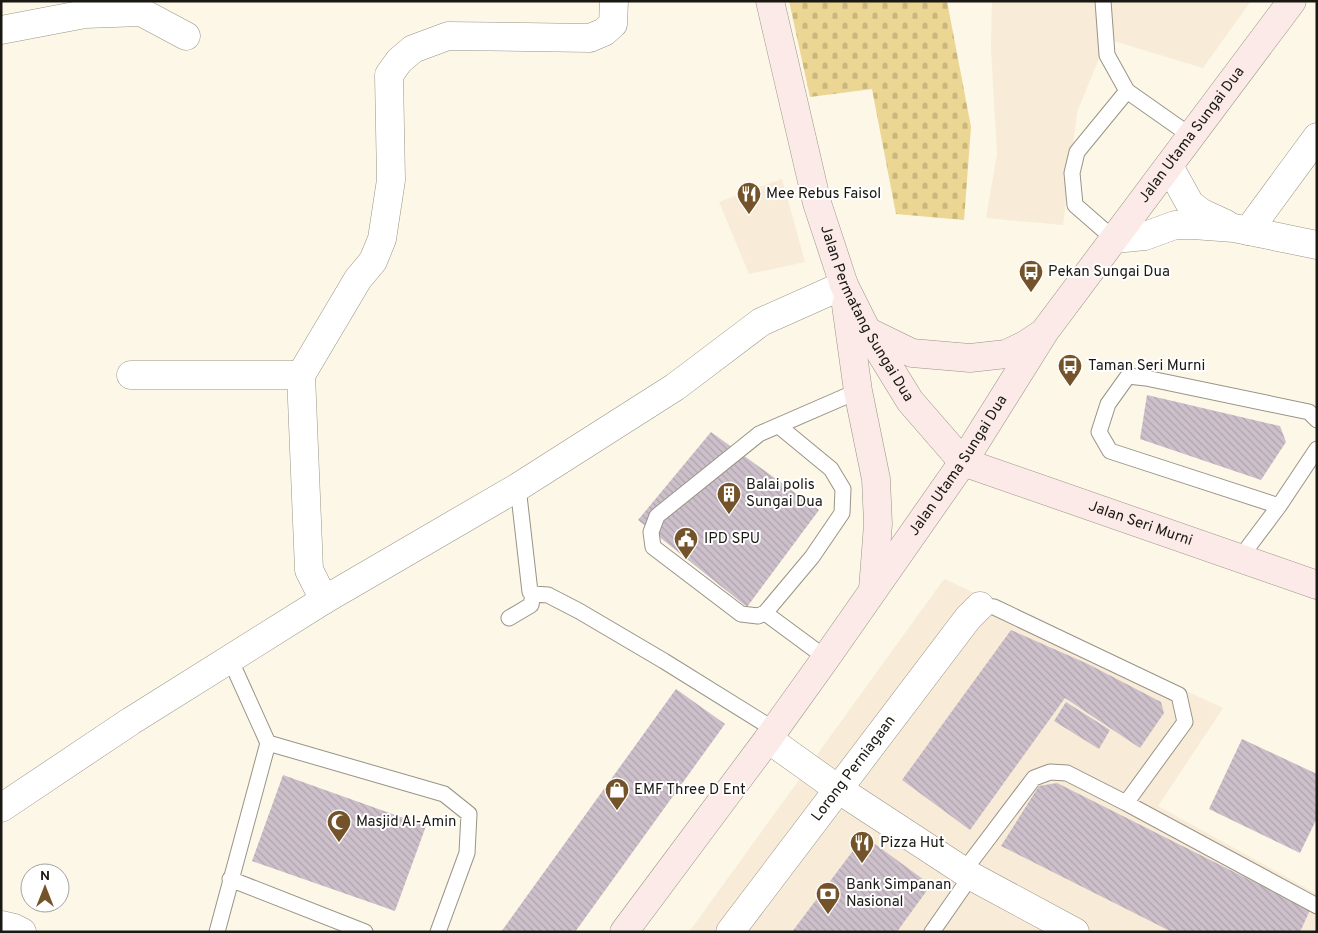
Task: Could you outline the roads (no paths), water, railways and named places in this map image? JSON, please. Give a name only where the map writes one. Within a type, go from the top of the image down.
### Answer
[{"type":"main road","name":"Jalan Permatang Sungai Dua","points":[[770,1],[817,203],[844,285],[867,331],[910,401],[963,462]]},
{"type":"main road","name":"Jalan Utama Sungai Dua","points":[[624,932],[826,658],[963,462],[1045,331],[1292,1]]},
{"type":"main road","points":[[844,285],[858,391],[876,479],[878,524],[874,589]]},
{"type":"main road","points":[[867,331],[912,353],[970,358],[1006,354],[1025,346],[1045,331]]},
{"type":"main road","name":"Jalan Seri Murni","points":[[963,462],[1240,558],[1315,580]]},
{"type":"street","points":[[324,600],[309,570],[300,375],[358,280],[373,261],[382,239],[391,180],[389,75],[399,61],[413,49],[448,36],[590,38],[604,32],[612,24],[614,1]]},
{"type":"street","points":[[1,30],[85,14],[141,12],[186,36]]},
{"type":"street","points":[[1241,230],[1317,137]]},
{"type":"street","points":[[1169,166],[1190,204],[1202,213],[1241,230]]},
{"type":"street","points":[[1114,239],[1145,236],[1175,226],[1193,225],[1241,230],[1317,245]]},
{"type":"street","points":[[1,808],[131,721],[324,600],[518,487],[675,387],[761,322],[844,285]]},
{"type":"street","points":[[131,375],[300,375]]},
{"type":"street","name":"Lorong Perniagaan","points":[[730,932],[968,618],[980,606]]},
{"type":"street","points":[[771,734],[838,789],[967,874],[1075,932]]},
{"type":"street","points":[[1,925],[22,932]]},
{"type":"lane","points":[[1103,1],[1107,55],[1127,91],[1191,136]]},
{"type":"lane","points":[[1114,239],[1074,205],[1072,173],[1077,152],[1127,91]]},
{"type":"lane","points":[[1279,506],[1110,451],[1099,432],[1108,404],[1128,376],[1146,378],[1309,412],[1317,420]]},
{"type":"lane","points":[[780,426],[831,469],[843,488],[842,513],[812,557],[765,613],[758,616],[741,614],[653,547],[651,532],[657,516],[759,434],[858,391]]},
{"type":"lane","points":[[1240,558],[1279,506],[1317,449]]},
{"type":"lane","points":[[518,487],[529,590],[533,594],[548,595],[579,611],[664,661],[771,734]]},
{"type":"lane","points":[[509,618],[531,604],[533,594]]},
{"type":"lane","points":[[980,606],[994,607],[1179,695],[1186,722],[1126,802]]},
{"type":"lane","points":[[765,613],[826,658]]},
{"type":"lane","points":[[217,932],[268,743],[230,659]]},
{"type":"lane","points":[[268,743],[444,794],[469,814],[467,852],[438,932]]},
{"type":"lane","points":[[932,932],[967,874],[1034,778],[1050,772],[1067,773],[1126,802],[1317,906]]},
{"type":"lane","points":[[230,879],[365,932]]},
{"type":"place","name":"Mee Rebus Faisol","points":[[749,215]]},
{"type":"place","name":"Pekan Sungai Dua","points":[[1031,293]]},
{"type":"place","name":"Taman Seri Murni","points":[[1070,387]]},
{"type":"place","name":"Balai polis Sungai Dua","points":[[729,515]]},
{"type":"place","name":"IPD SPU","points":[[686,560]]},
{"type":"place","name":"EMF Three D Ent","points":[[617,811]]},
{"type":"place","name":"Masjid Al-Amin","points":[[339,843]]},
{"type":"place","name":"Pizza Hut","points":[[862,864]]},
{"type":"place","name":"Bank Simpanan Nasional","points":[[828,915]]}]
